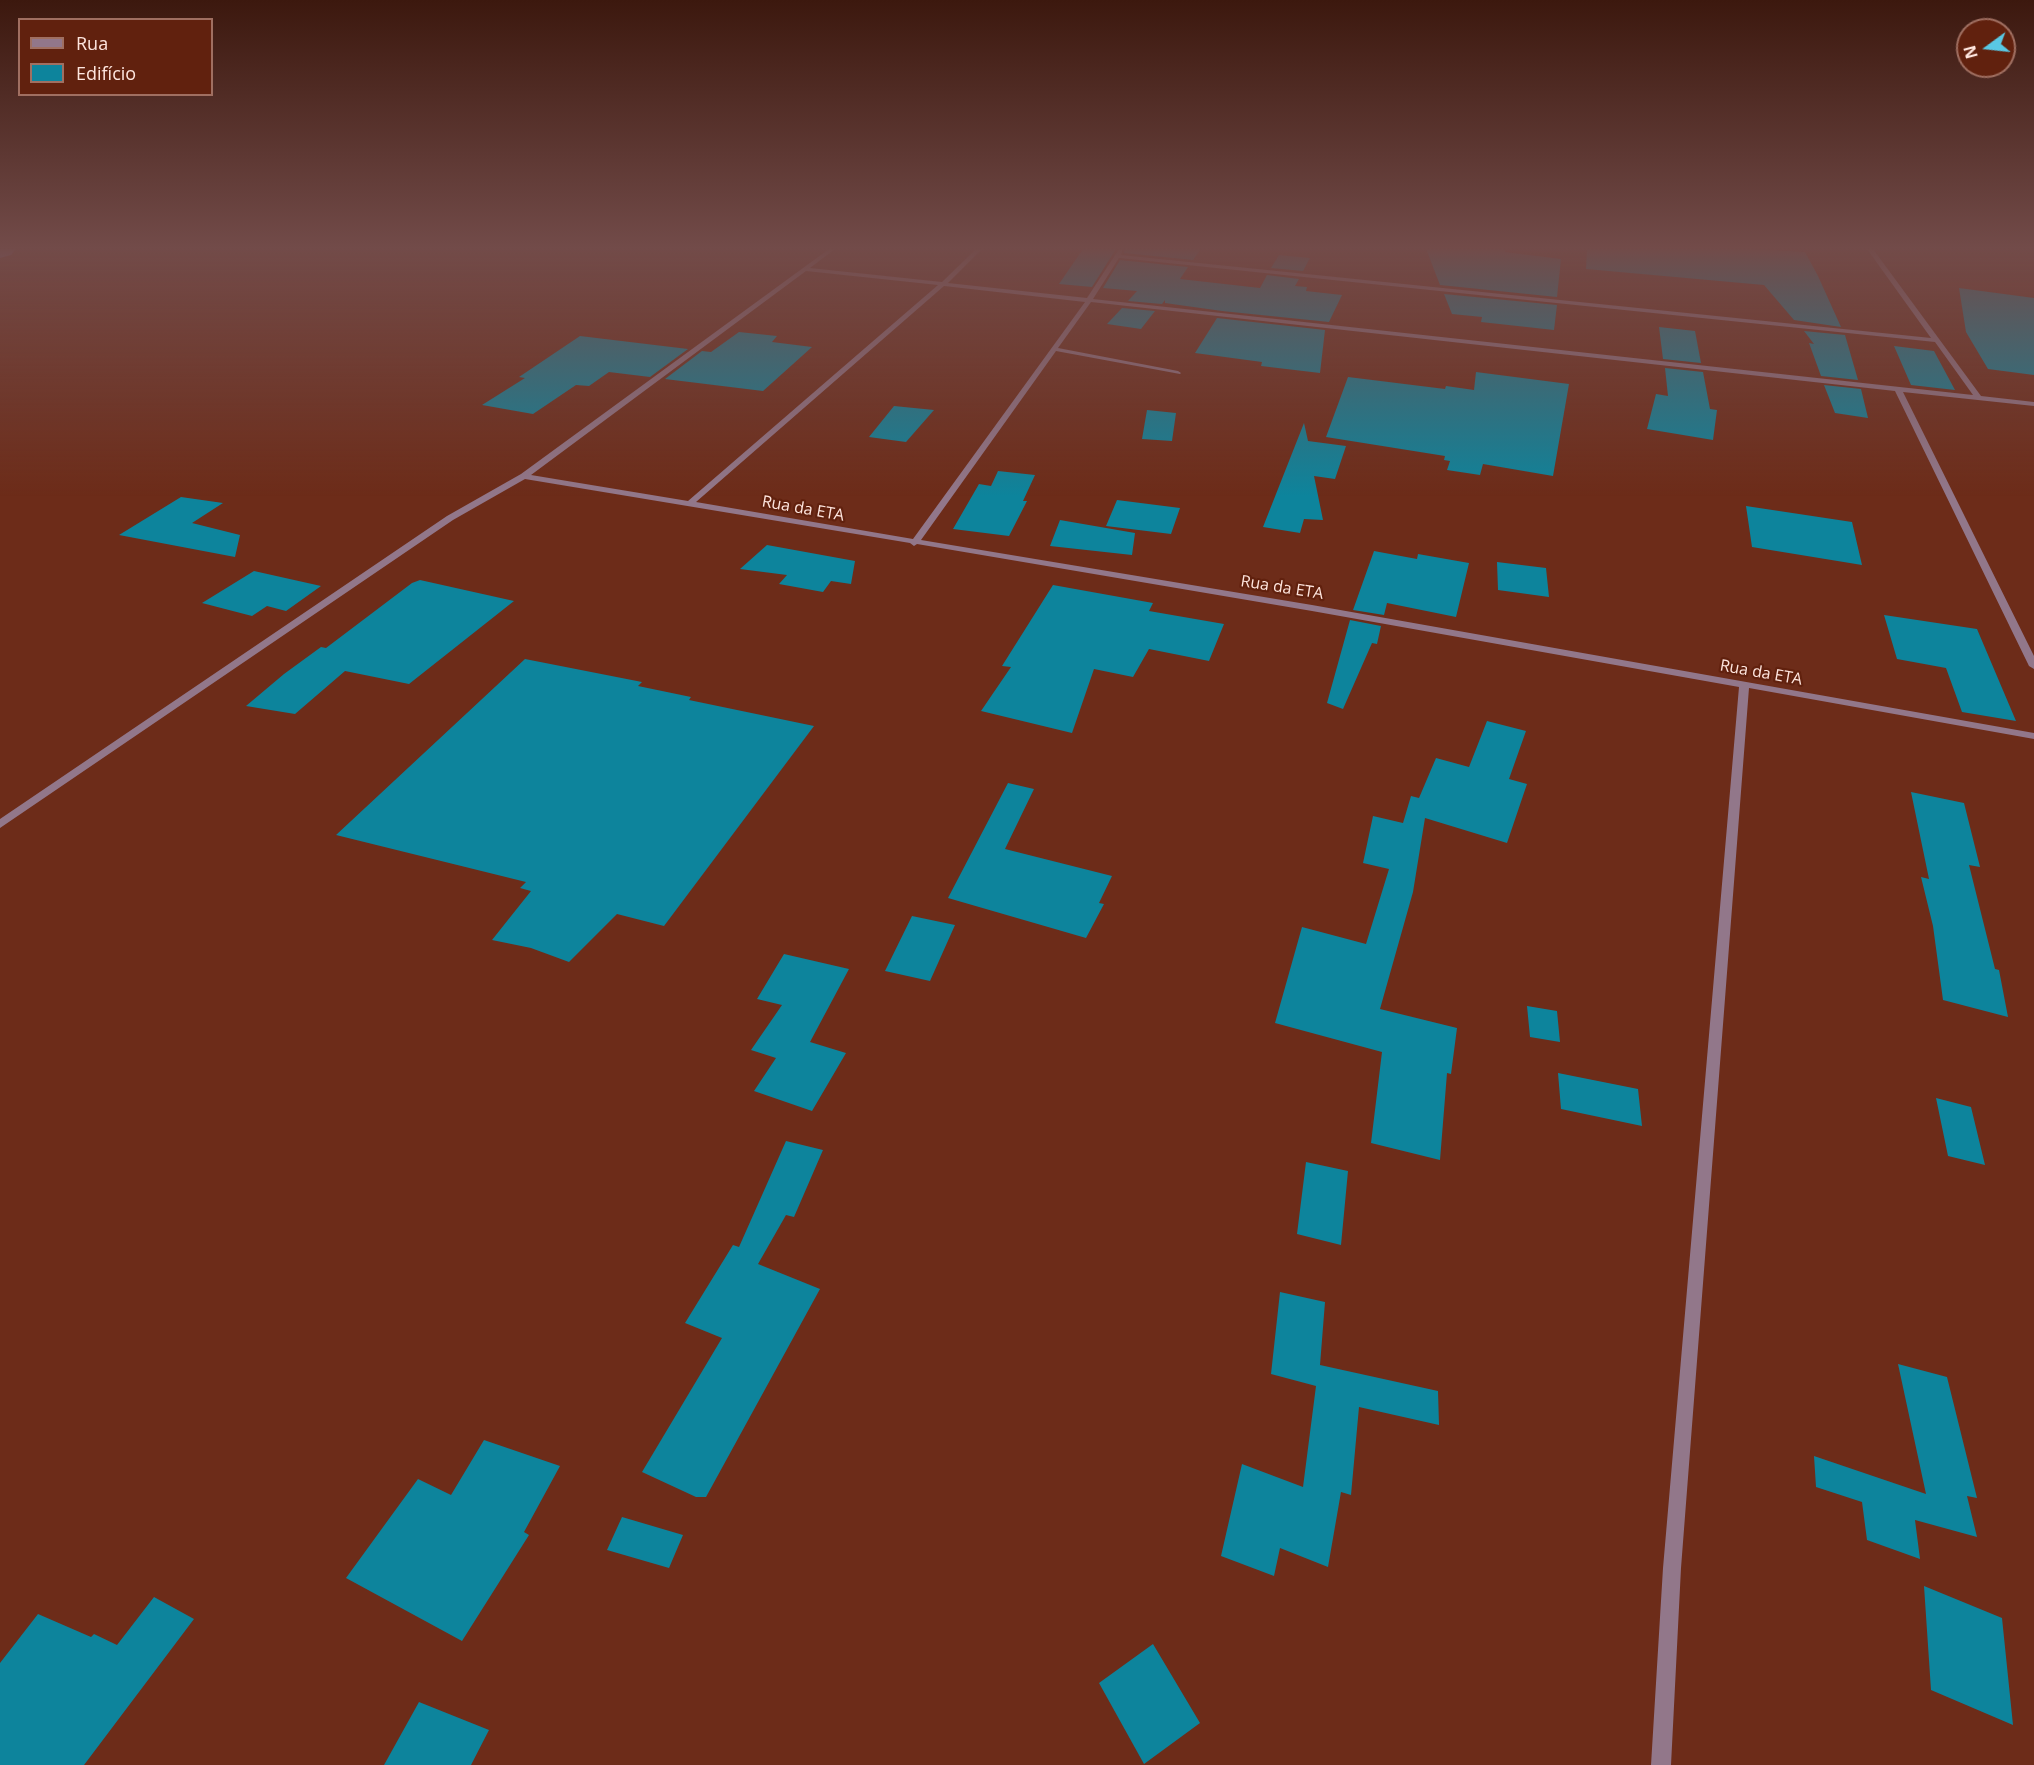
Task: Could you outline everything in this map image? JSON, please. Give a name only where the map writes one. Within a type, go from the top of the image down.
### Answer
[{"type":"street","points":[[0,824],[450,518],[524,476],[721,331]]},
{"type":"street","points":[[689,504],[889,331]]},
{"type":"street","points":[[914,543],[1066,331]]},
{"type":"street","points":[[1361,331],[2034,404]]},
{"type":"street","points":[[1856,331],[1936,340]]},
{"type":"street","points":[[1930,331],[1979,398]]},
{"type":"street","points":[[1053,349],[1179,373]]},
{"type":"street","points":[[1898,389],[2034,666]]},
{"type":"street","name":"Rua da ETA","points":[[524,476],[1312,608],[2034,736]]},
{"type":"street","points":[[1661,1765],[1673,1557],[1744,686]]},
{"type":"building","points":[[1209,331],[1325,331],[1320,373],[1261,366],[1262,362],[1195,353]]},
{"type":"building","points":[[1660,331],[1695,331],[1701,363],[1663,359]]},
{"type":"building","points":[[1804,331],[1845,335],[1858,380],[1821,376],[1809,343],[1814,344]]},
{"type":"building","points":[[2034,331],[2034,375],[1988,369],[1966,332]]},
{"type":"building","points":[[739,332],[777,336],[772,342],[812,347],[763,391],[665,379],[702,351],[711,352]]},
{"type":"building","points":[[580,336],[688,349],[650,377],[609,372],[589,386],[576,385],[533,414],[482,405],[525,378],[519,377]]},
{"type":"building","points":[[1894,346],[1934,351],[1955,390],[1911,385]]},
{"type":"building","points":[[1665,368],[1703,372],[1710,409],[1717,410],[1713,440],[1647,429],[1656,394],[1668,396]]},
{"type":"building","points":[[1476,372],[1569,384],[1553,476],[1483,464],[1480,475],[1447,470],[1450,461],[1444,460],[1445,456],[1326,437],[1348,377],[1445,389],[1446,386],[1474,390]]},
{"type":"building","points":[[1824,385],[1861,389],[1868,418],[1835,413]]},
{"type":"building","points":[[894,406],[934,410],[906,442],[869,437]]},
{"type":"building","points":[[1147,410],[1176,413],[1172,441],[1142,439]]},
{"type":"building","points":[[1304,423],[1308,441],[1346,446],[1335,479],[1314,476],[1323,520],[1304,519],[1300,533],[1263,527]]},
{"type":"building","points":[[998,471],[1035,475],[1023,501],[1027,501],[1009,536],[953,529],[979,484],[991,486]]},
{"type":"building","points":[[181,497],[223,503],[192,523],[240,535],[235,557],[119,535]]},
{"type":"building","points":[[1117,500],[1180,508],[1171,534],[1106,526]]},
{"type":"building","points":[[1746,506],[1852,522],[1862,565],[1752,547]]},
{"type":"building","points":[[1060,520],[1135,533],[1132,555],[1050,546]]},
{"type":"building","points":[[767,545],[855,561],[851,584],[831,581],[823,592],[779,584],[787,575],[740,569]]},
{"type":"building","points":[[1374,551],[1417,559],[1418,554],[1469,563],[1456,617],[1387,603],[1384,615],[1353,610]]},
{"type":"building","points":[[1497,562],[1546,568],[1549,597],[1498,590]]},
{"type":"building","points":[[254,571],[321,586],[286,611],[267,606],[252,616],[202,603]]},
{"type":"building","points":[[420,580],[514,601],[409,684],[345,671],[295,714],[246,706],[321,647],[326,648],[412,583]]},
{"type":"building","points":[[1053,585],[1153,603],[1149,611],[1224,624],[1209,661],[1149,649],[1133,677],[1094,669],[1072,733],[981,711],[1011,667],[1002,666]]},
{"type":"building","points":[[1884,615],[1977,629],[2016,721],[1962,712],[1946,668],[1897,659]]},
{"type":"building","points":[[1350,620],[1381,626],[1377,644],[1372,643],[1343,709],[1327,703]]},
{"type":"building","points":[[525,659],[642,682],[638,686],[691,697],[689,700],[814,726],[664,926],[617,914],[569,962],[531,948],[492,940],[531,891],[520,888],[526,882],[336,835]]},
{"type":"building","points":[[1487,721],[1526,731],[1509,779],[1527,784],[1507,843],[1425,818],[1413,892],[1380,1009],[1457,1028],[1451,1074],[1447,1073],[1440,1160],[1371,1143],[1382,1052],[1275,1023],[1302,927],[1366,944],[1389,869],[1363,863],[1373,816],[1403,823],[1411,796],[1419,798],[1436,758],[1469,767]]},
{"type":"building","points":[[1008,783],[1034,789],[1005,849],[1112,876],[1099,903],[1104,904],[1086,938],[948,898]]},
{"type":"building","points":[[1911,792],[1964,803],[1980,867],[1969,865],[1995,969],[1999,970],[2008,1017],[1943,1000],[1933,926],[1921,877],[1929,879]]},
{"type":"building","points":[[912,916],[955,925],[930,981],[885,971]]},
{"type":"building","points":[[784,954],[849,969],[810,1042],[846,1053],[812,1111],[754,1091],[776,1058],[751,1050],[782,1005],[757,999]]},
{"type":"building","points":[[1527,1006],[1557,1011],[1560,1042],[1530,1037]]},
{"type":"building","points":[[1558,1073],[1638,1089],[1642,1126],[1561,1109]]},
{"type":"building","points":[[1936,1098],[1971,1107],[1985,1165],[1948,1156]]},
{"type":"building","points":[[786,1141],[823,1150],[794,1217],[786,1215],[758,1264],[820,1289],[706,1497],[696,1497],[642,1472],[722,1338],[685,1323],[733,1245],[739,1247]]},
{"type":"building","points":[[1306,1162],[1348,1171],[1341,1245],[1297,1234]]},
{"type":"building","points":[[1280,1292],[1325,1302],[1320,1365],[1438,1391],[1439,1425],[1359,1407],[1351,1495],[1341,1492],[1328,1567],[1280,1548],[1274,1576],[1221,1556],[1242,1464],[1303,1487],[1316,1386],[1271,1374]]},
{"type":"building","points":[[1898,1364],[1947,1377],[1977,1498],[1967,1496],[1977,1537],[1915,1520],[1920,1559],[1867,1540],[1862,1502],[1816,1487],[1814,1456],[1926,1494]]},
{"type":"building","points":[[484,1440],[560,1466],[524,1532],[529,1535],[462,1641],[346,1578],[418,1479],[451,1495]]},
{"type":"building","points":[[622,1517],[683,1535],[669,1568],[607,1550]]},
{"type":"building","points":[[1924,1586],[2002,1618],[2013,1725],[1931,1690]]},
{"type":"building","points":[[154,1597],[194,1619],[84,1765],[0,1765],[0,1663],[38,1614],[91,1637],[94,1634],[117,1645]]},
{"type":"building","points":[[1153,1644],[1200,1723],[1144,1764],[1099,1683]]},
{"type":"building","points":[[419,1702],[489,1730],[471,1765],[384,1765]]}]
